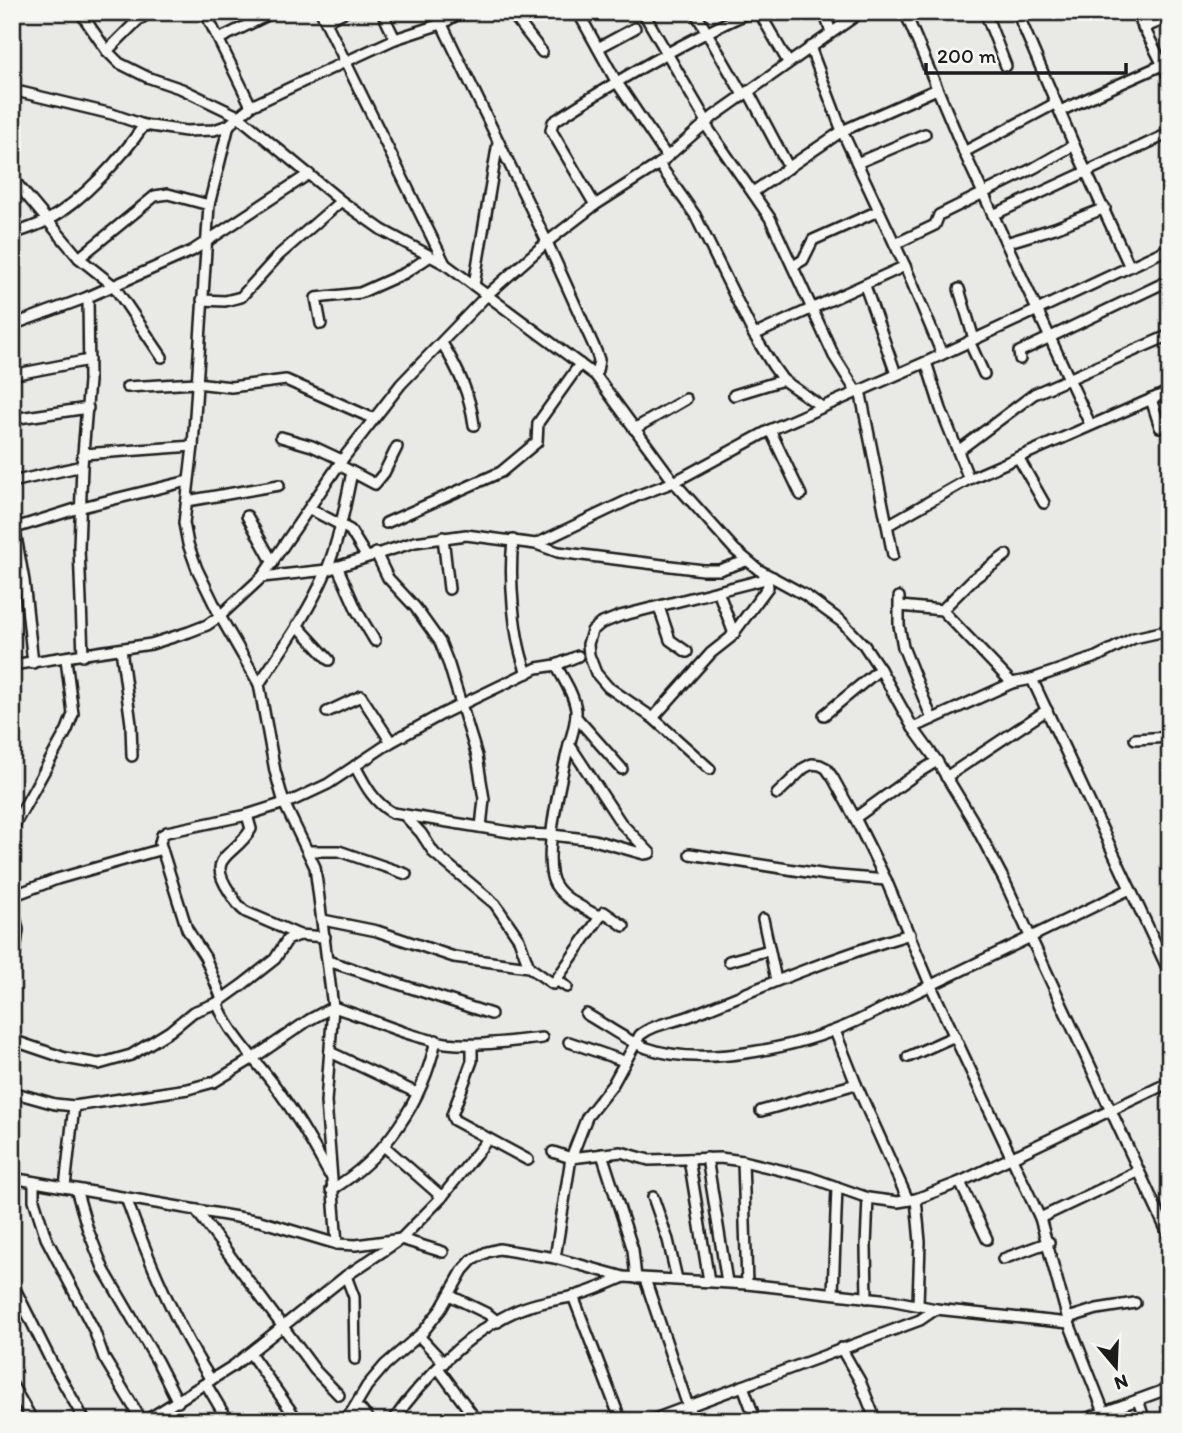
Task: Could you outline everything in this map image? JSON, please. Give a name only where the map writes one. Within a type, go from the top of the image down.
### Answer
[{"type":"street","points":[[80,12],[107,51],[119,63],[238,116],[341,201],[382,230],[445,264],[596,376],[674,482],[746,561],[827,611],[864,645],[978,831],[1031,936],[1170,1238]]},
{"type":"street","points":[[107,51],[150,12]]},
{"type":"street","points":[[205,12],[251,106]]},
{"type":"street","points":[[219,39],[274,12]]},
{"type":"street","points":[[344,12],[323,17],[445,264]]},
{"type":"street","points":[[382,12],[395,38]]},
{"type":"street","points":[[436,12],[597,351],[596,376]]},
{"type":"street","points":[[337,1244],[326,1102],[333,1007],[315,867],[284,803],[259,684],[220,616],[188,544],[184,523],[193,446],[205,241],[209,205],[229,125],[238,116],[251,106],[395,38],[441,24],[462,12]]},
{"type":"street","points":[[511,12],[542,52]]},
{"type":"street","points":[[578,12],[616,80],[667,157]]},
{"type":"street","points":[[643,12],[706,123],[777,232],[834,356],[858,390],[893,555]]},
{"type":"street","points":[[695,12],[746,93],[789,169]]},
{"type":"street","points":[[595,205],[550,127],[554,122],[616,80],[750,12]]},
{"type":"street","points":[[759,12],[788,62]]},
{"type":"street","points":[[824,12],[831,32]]},
{"type":"street","points":[[12,666],[151,644],[207,625],[220,616],[262,577],[273,563],[372,418],[487,295],[547,242],[595,205],[659,164],[706,123],[861,12]]},
{"type":"street","points":[[905,12],[964,152],[1090,424]]},
{"type":"street","points":[[985,12],[1006,66]]},
{"type":"street","points":[[1017,12],[1129,265]]},
{"type":"street","points":[[1136,12],[1170,79]]},
{"type":"street","points":[[1143,28],[1170,18]]},
{"type":"street","points":[[598,48],[635,29]]},
{"type":"street","points":[[810,47],[842,131],[905,266],[942,354]]},
{"type":"street","points":[[964,152],[1058,107],[1162,65]]},
{"type":"street","points":[[753,192],[842,131],[937,89]]},
{"type":"street","points":[[12,90],[111,114],[144,125],[205,131],[229,125]]},
{"type":"street","points":[[12,234],[48,220],[89,188],[128,149],[144,125]]},
{"type":"street","points":[[993,215],[1170,133]]},
{"type":"street","points":[[857,163],[925,134]]},
{"type":"street","points":[[474,285],[498,141]]},
{"type":"street","points":[[895,244],[935,225],[939,215],[1074,145]]},
{"type":"street","points":[[659,164],[695,215],[754,335],[783,380],[822,407]]},
{"type":"street","points":[[12,325],[88,297],[192,251],[309,174]]},
{"type":"street","points":[[12,178],[79,258],[114,286],[162,357]]},
{"type":"street","points":[[79,258],[155,196],[168,194],[209,205]]},
{"type":"street","points":[[202,300],[225,301],[241,297],[279,255],[341,201]]},
{"type":"street","points":[[1006,243],[1055,228],[1105,208]]},
{"type":"street","points":[[793,266],[803,260],[813,240],[878,211]]},
{"type":"street","points":[[536,544],[651,490],[674,482],[770,430],[926,362],[1170,248]]},
{"type":"street","points":[[321,324],[316,298],[360,293],[405,273],[429,257]]},
{"type":"street","points":[[754,335],[905,266]]},
{"type":"street","points":[[1020,359],[1019,352],[1170,280]]},
{"type":"street","points":[[865,286],[897,374]]},
{"type":"street","points":[[959,289],[971,340],[984,374]]},
{"type":"street","points":[[83,656],[79,547],[82,466],[88,408],[88,297]]},
{"type":"street","points":[[958,451],[1034,394],[1170,335]]},
{"type":"street","points":[[443,343],[466,389],[474,425]]},
{"type":"street","points":[[12,375],[89,360]]},
{"type":"street","points":[[926,362],[969,479]]},
{"type":"street","points":[[386,523],[501,472],[519,458],[537,442],[538,423],[580,364]]},
{"type":"street","points":[[127,387],[196,383],[231,387],[286,380],[372,418]]},
{"type":"street","points":[[734,395],[783,380]]},
{"type":"street","points":[[888,525],[969,479],[1170,391]]},
{"type":"street","points":[[634,429],[686,399]]},
{"type":"street","points":[[1151,399],[1160,427],[1170,427]]},
{"type":"street","points":[[12,419],[88,408]]},
{"type":"street","points":[[770,430],[801,495]]},
{"type":"street","points":[[281,437],[312,446],[352,472],[377,484],[397,447]]},
{"type":"street","points":[[84,454],[193,446]]},
{"type":"street","points":[[1018,457],[1044,503]]},
{"type":"street","points":[[12,482],[82,466]]},
{"type":"street","points":[[259,684],[332,568],[352,472]]},
{"type":"street","points":[[14,528],[82,507],[188,481]]},
{"type":"street","points":[[187,501],[279,485]]},
{"type":"street","points":[[310,509],[354,533],[366,556]]},
{"type":"street","points":[[12,514],[24,581],[33,663]]},
{"type":"street","points":[[247,516],[273,563]]},
{"type":"street","points":[[262,577],[332,568],[376,553],[443,537],[466,535],[536,544],[558,552],[702,570],[719,570],[746,561]]},
{"type":"street","points":[[443,537],[449,589]]},
{"type":"street","points":[[513,540],[511,558],[519,648],[527,673]]},
{"type":"street","points":[[376,553],[388,578],[415,607],[440,642],[463,704],[477,756],[483,787],[481,827]]},
{"type":"street","points":[[942,610],[972,580],[1006,555]]},
{"type":"street","points":[[332,568],[375,641]]},
{"type":"street","points":[[710,769],[653,718],[602,681],[589,655],[588,644],[592,631],[600,624],[686,597],[770,578]]},
{"type":"street","points":[[653,718],[711,653],[733,634],[768,587],[770,578]]},
{"type":"street","points":[[718,591],[733,634]]},
{"type":"street","points":[[932,719],[903,647],[899,625],[900,602],[942,610],[1012,682]]},
{"type":"street","points":[[659,607],[670,640],[687,652]]},
{"type":"street","points":[[297,625],[328,660]]},
{"type":"street","points":[[913,728],[1012,682],[1032,679],[1096,657],[1134,638],[1170,630]]},
{"type":"street","points":[[121,649],[132,756]]},
{"type":"street","points":[[331,1179],[306,1130],[230,1030],[205,957],[187,929],[160,843],[162,835],[247,815],[328,785],[391,742],[463,704],[527,673],[547,665],[556,666],[578,656]]},
{"type":"street","points":[[12,829],[67,730],[73,713],[66,659]]},
{"type":"street","points":[[556,666],[573,700],[576,717],[558,791],[551,869],[556,888],[600,917]]},
{"type":"street","points":[[824,715],[880,669]]},
{"type":"street","points":[[1032,679],[1170,974]]},
{"type":"street","points":[[327,712],[361,696],[391,742]]},
{"type":"street","points":[[946,777],[1047,710]]},
{"type":"street","points":[[576,717],[622,769]]},
{"type":"street","points":[[1135,739],[1170,737]]},
{"type":"street","points":[[355,766],[374,798],[385,808],[405,816],[522,834],[594,841],[643,854],[650,853],[621,823],[569,744]]},
{"type":"street","points":[[855,818],[937,761]]},
{"type":"street","points":[[777,794],[804,768],[812,764],[820,765],[826,768],[833,778],[855,818],[886,880],[930,984],[1040,1218],[1069,1320],[1104,1412]]},
{"type":"street","points":[[247,815],[251,829],[242,842],[222,859],[219,872],[221,879],[240,908],[299,935],[325,937]]},
{"type":"street","points":[[405,816],[421,833],[434,853],[495,904],[519,939],[529,967]]},
{"type":"street","points":[[12,896],[58,879],[162,849]]},
{"type":"street","points":[[308,851],[339,851],[406,874]]},
{"type":"street","points":[[690,854],[827,875],[886,880]]},
{"type":"street","points":[[586,1014],[646,1048],[670,1054],[716,1056],[764,1049],[835,1031],[1130,889]]},
{"type":"street","points":[[12,902],[18,930],[12,973]]},
{"type":"street","points":[[323,920],[377,931],[454,957],[529,967],[553,984],[604,912],[624,926]]},
{"type":"street","points":[[763,919],[776,981]]},
{"type":"street","points":[[555,1258],[571,1158],[587,1117],[613,1084],[635,1042],[646,1030],[680,1020],[841,955],[910,934]]},
{"type":"street","points":[[12,1040],[65,1059],[100,1064],[131,1055],[170,1031],[193,1012],[219,1001],[275,959],[287,940],[299,935]]},
{"type":"street","points":[[729,961],[769,950]]},
{"type":"street","points":[[328,961],[491,1014]]},
{"type":"street","points":[[556,980],[568,987]]},
{"type":"street","points":[[12,1093],[74,1106],[188,1089],[214,1082],[333,1007],[436,1040],[472,1045],[542,1038]]},
{"type":"street","points":[[835,1031],[856,1084],[912,1199],[920,1242],[918,1304]]},
{"type":"street","points":[[908,1057],[956,1036]]},
{"type":"street","points":[[331,1190],[348,1180],[385,1147],[430,1066],[436,1040]]},
{"type":"street","points":[[569,1042],[624,1061]]},
{"type":"street","points":[[472,1045],[472,1061],[452,1115],[454,1120],[528,1160]]},
{"type":"street","points":[[330,1052],[417,1093]]},
{"type":"street","points":[[554,1152],[571,1158],[621,1152],[649,1160],[707,1158],[743,1161],[809,1177],[885,1202],[912,1199],[960,1182],[1013,1158],[1170,1082]]},
{"type":"street","points":[[761,1111],[856,1084]]},
{"type":"street","points":[[65,1187],[74,1106]]},
{"type":"street","points":[[34,1182],[34,1200],[46,1238],[94,1330],[104,1358],[143,1421],[178,1402],[250,1353],[345,1276],[401,1239],[442,1197],[488,1139]]},
{"type":"street","points":[[385,1147],[442,1197]]},
{"type":"street","points":[[602,1154],[641,1279],[692,1421]]},
{"type":"street","points":[[707,1158],[727,1282]]},
{"type":"street","points":[[689,1159],[709,1281]]},
{"type":"street","points":[[743,1161],[747,1284]]},
{"type":"street","points":[[1040,1218],[1139,1171]]},
{"type":"street","points":[[12,1178],[260,1221],[337,1244],[356,1245],[401,1239],[443,1252]]},
{"type":"street","points":[[960,1182],[987,1239]]},
{"type":"street","points":[[833,1293],[837,1187]]},
{"type":"street","points":[[76,1189],[104,1270],[178,1402]]},
{"type":"street","points":[[653,1197],[668,1240],[677,1279]]},
{"type":"street","points":[[126,1198],[177,1323],[228,1421]]},
{"type":"street","points":[[867,1298],[868,1198]]},
{"type":"street","points":[[196,1210],[323,1380],[339,1395]]},
{"type":"street","points":[[1003,1259],[1049,1242]]},
{"type":"street","points":[[344,1421],[366,1385],[419,1336],[441,1310],[472,1259],[499,1249],[555,1258],[625,1278],[727,1282],[833,1293],[918,1304],[936,1309],[1069,1320],[1097,1309],[1135,1303]]},
{"type":"street","points":[[345,1276],[354,1297],[355,1359]]},
{"type":"street","points":[[393,1421],[410,1397],[441,1366],[474,1337],[498,1322],[518,1310],[573,1296],[625,1278]]},
{"type":"street","points":[[12,1283],[85,1421]]},
{"type":"street","points":[[449,1295],[488,1314],[498,1322]]},
{"type":"street","points":[[573,1296],[621,1421]]},
{"type":"street","points":[[649,1421],[920,1320],[936,1309]]},
{"type":"street","points":[[419,1336],[477,1421]]},
{"type":"street","points":[[841,1348],[860,1381],[876,1421]]},
{"type":"street","points":[[250,1353],[296,1418]]},
{"type":"street","points":[[12,1385],[33,1421]]},
{"type":"street","points":[[743,1386],[756,1421]]},
{"type":"street","points":[[1080,1421],[1170,1388]]},
{"type":"street","points":[[1138,1400],[1145,1421]]},
{"type":"street","points":[[352,1411],[361,1409],[370,1421]]}]
